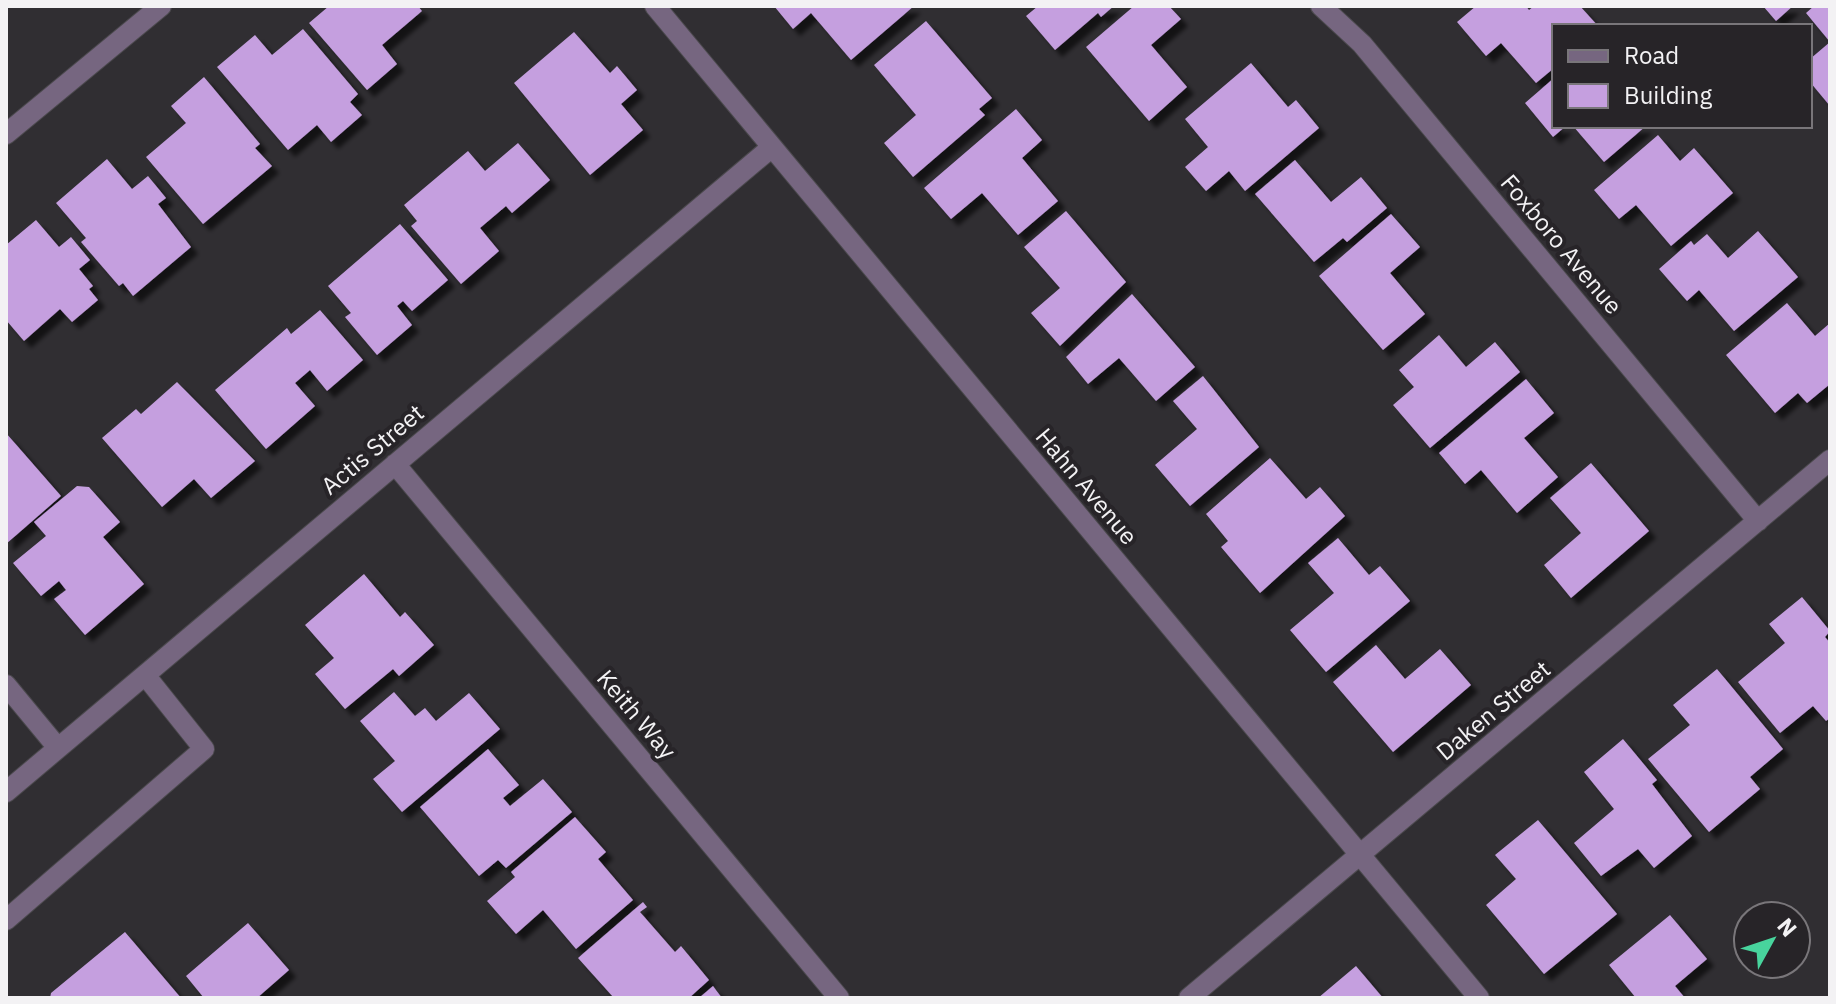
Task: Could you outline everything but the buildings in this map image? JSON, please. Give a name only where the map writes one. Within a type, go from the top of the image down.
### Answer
[{"type":"street","points":[[6,134],[161,6]]},
{"type":"street","name":"Hahn Avenue","points":[[655,6],[1479,998]]},
{"type":"street","name":"Foxboro Avenue","points":[[1321,6],[1362,44],[1758,521]]},
{"type":"street","name":"Actis Street","points":[[6,792],[772,147]]},
{"type":"street","name":"Daken Street","points":[[1189,998],[1830,460]]},
{"type":"street","name":"Keith Way","points":[[395,464],[839,998]]},
{"type":"street","points":[[6,920],[204,749],[145,675]]},
{"type":"street","points":[[6,685],[58,748]]}]
